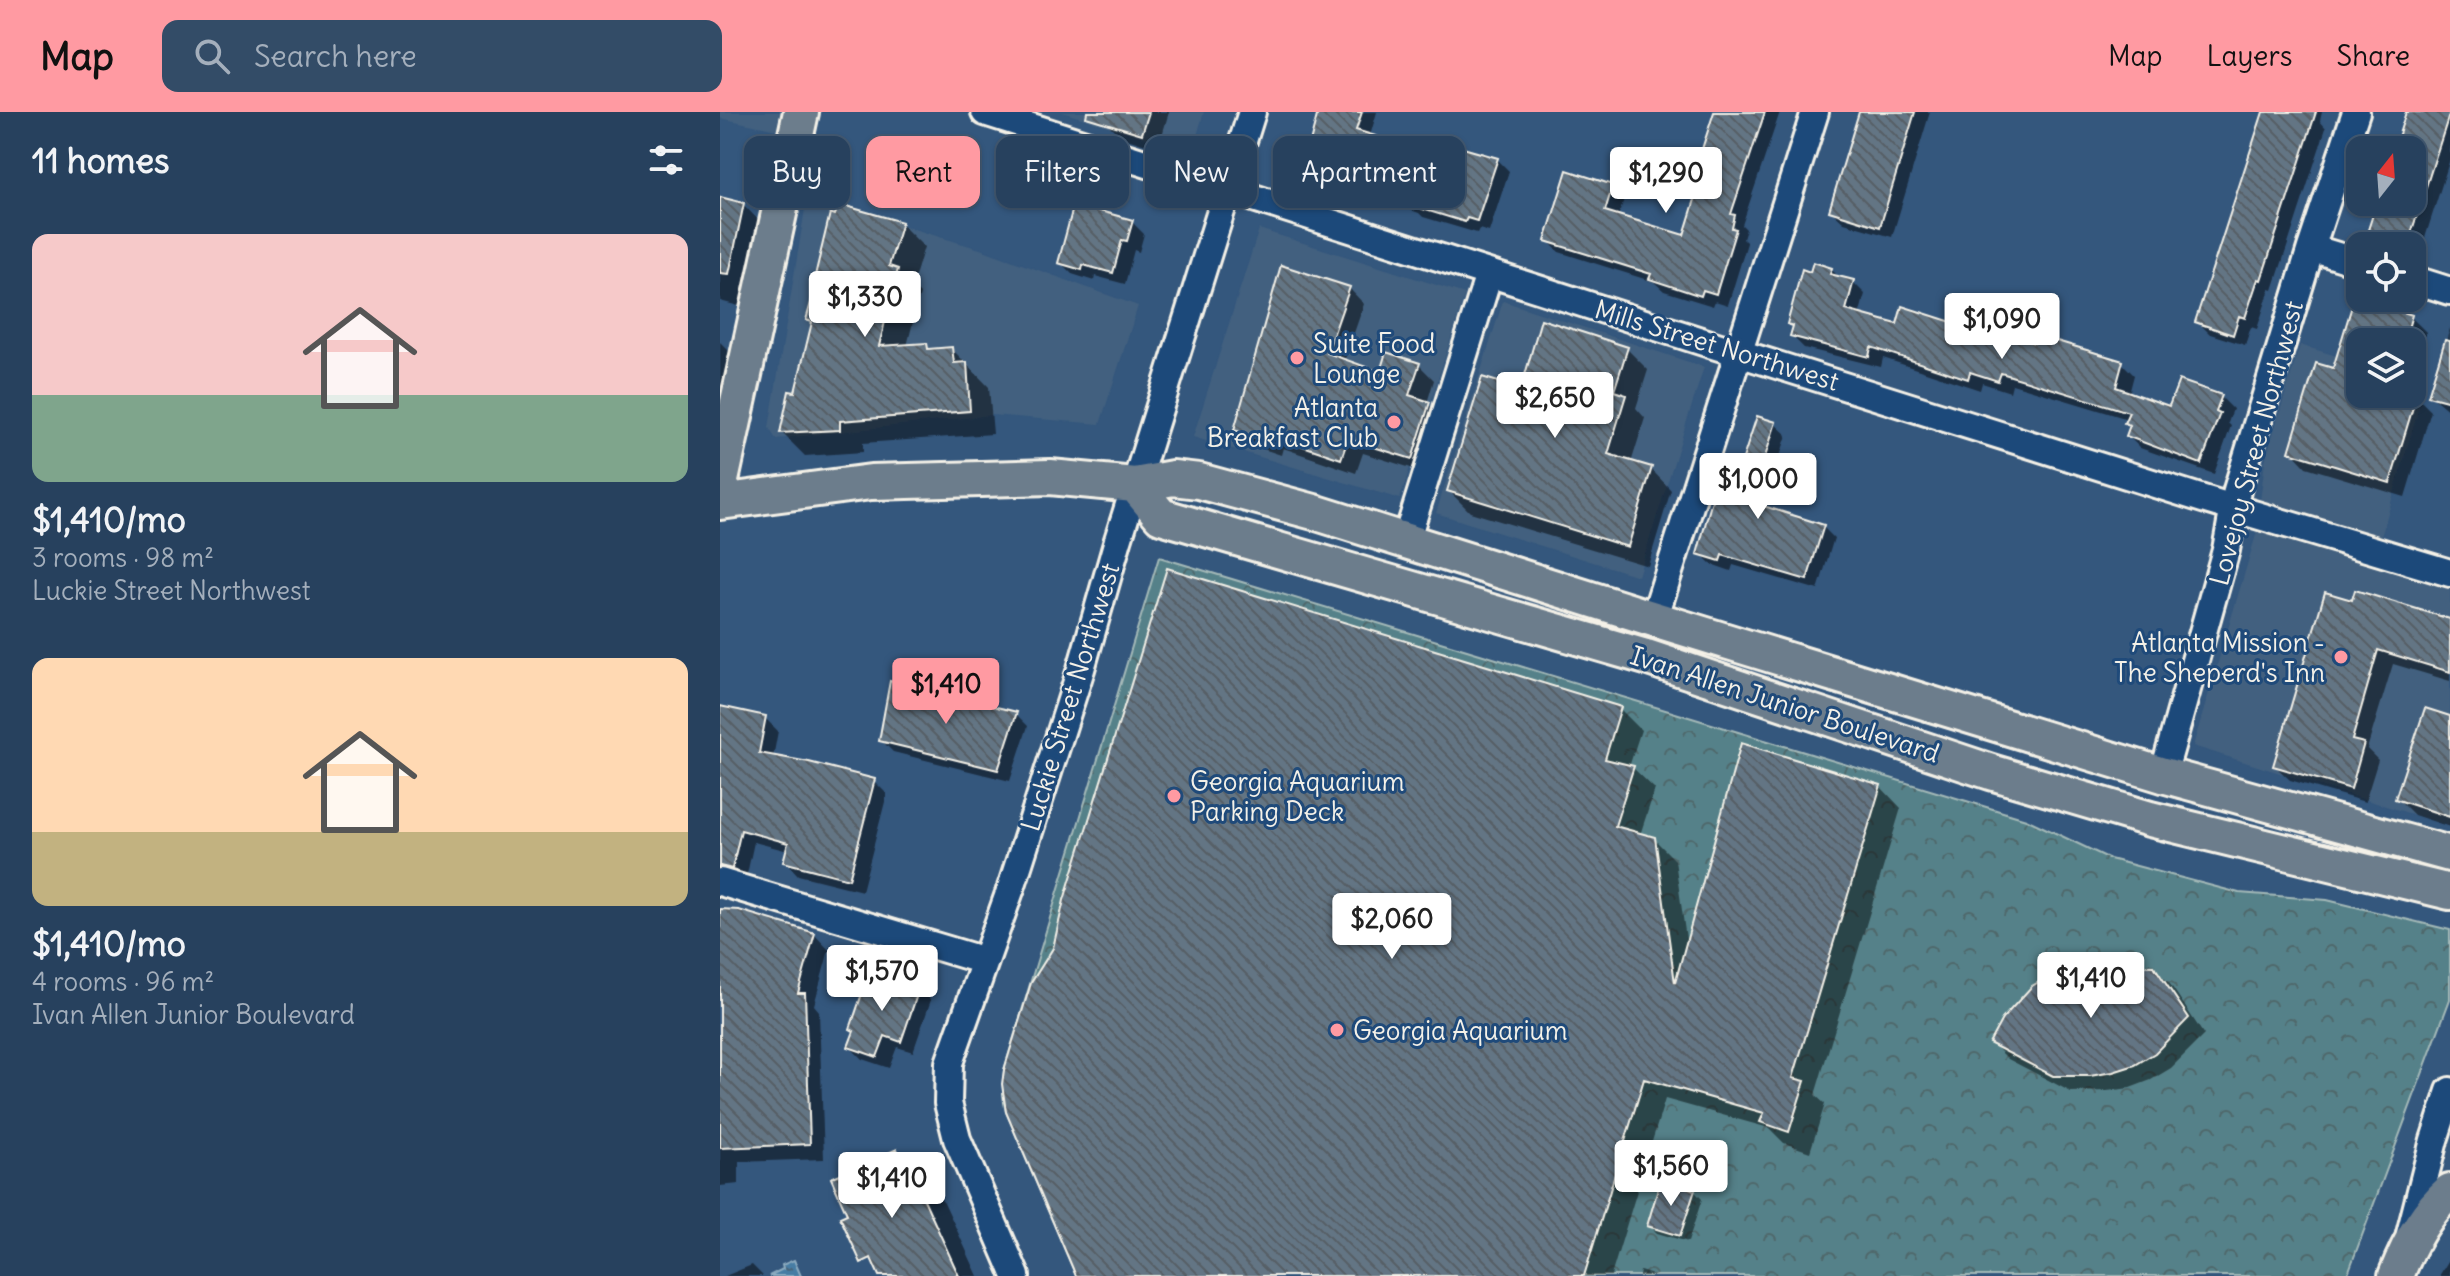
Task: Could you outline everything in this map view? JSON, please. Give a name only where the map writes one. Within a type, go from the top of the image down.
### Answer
[{"type":"main road","points":[[720,485],[801,112]]},
{"type":"main road","name":"Ivan Allen Junior Boulevard","points":[[720,502],[886,482],[1050,477],[1135,485],[1173,478],[1199,481],[1245,491],[2163,775],[2450,854]]},
{"type":"main road","name":"Ivan Allen Junior Boulevard","points":[[1135,485],[1161,516],[1646,657],[1991,772],[2150,819],[2450,892]]},
{"type":"main road","points":[[2401,1264],[2422,1224],[2450,1191]]},
{"type":"street","name":"Mills Street Northwest","points":[[985,112],[1145,163]]},
{"type":"street","name":"Luckie Street Northwest","points":[[1245,136],[1252,112]]},
{"type":"street","points":[[1654,619],[1815,112]]},
{"type":"street","name":"Lovejoy Street Northwest","points":[[2163,775],[2226,550],[2234,508],[2311,248],[2356,112]]},
{"type":"street","name":"Mills Street Northwest","points":[[1257,198],[2234,508],[2450,573]]},
{"type":"street","name":"Luckie Street Northwest","points":[[1016,1276],[957,1139],[948,1103],[949,1063],[1081,669],[1222,208]]},
{"type":"street","points":[[2311,248],[2346,259]]},
{"type":"street","points":[[1406,541],[1489,274]]},
{"type":"street","points":[[2426,283],[2450,291]]},
{"type":"street","points":[[720,882],[985,961]]},
{"type":"street","points":[[2401,1264],[2442,1143],[2450,1091]]},
{"type":"shaded area","points":[[720,112],[786,112],[782,131],[720,118]]},
{"type":"shaded area","points":[[1062,112],[1204,112],[1197,136],[1145,138]]},
{"type":"shaded area","points":[[805,208],[844,208],[983,250],[1138,306],[1100,424],[992,415],[776,439],[769,428]]},
{"type":"shaded area","points":[[1259,229],[1465,294],[1400,499],[1193,437]]},
{"type":"shaded area","points":[[1503,301],[1704,367],[1638,576],[1436,513]]},
{"type":"shaded area","points":[[2300,345],[2346,359],[2346,408],[2419,408],[2374,561],[2450,586],[2450,826],[2193,746],[2256,535],[2265,461]]},
{"type":"green space","points":[[1159,557],[2026,819],[2110,859],[2239,893],[2327,900],[2450,930],[2450,999],[2347,1276],[1076,1276],[1006,1112],[1003,1075]]},
{"type":"water","points":[[794,1260],[801,1276],[769,1276],[783,1269],[782,1265]]},
{"type":"building","points":[[1087,112],[1149,112],[1142,134],[1086,117]]},
{"type":"building","points":[[1318,112],[1362,112],[1356,130],[1375,136],[1312,136]]},
{"type":"building","points":[[1714,112],[1765,112],[1731,214],[1735,215],[1732,228],[1736,229],[1716,294],[1703,290],[1701,296],[1649,279],[1651,274],[1545,241],[1567,170],[1613,185],[1605,211],[1684,235],[1701,180],[1693,177]]},
{"type":"building","points":[[1859,112],[1915,112],[1880,227],[1829,211]]},
{"type":"building","points":[[2263,112],[2316,112],[2261,280],[2258,279],[2245,318],[2239,316],[2233,335],[2195,322]]},
{"type":"building","points":[[2406,112],[2450,112],[2426,187],[2426,136],[2398,136]]},
{"type":"building","points":[[1465,149],[1498,158],[1477,221],[1467,218],[1465,222],[1419,208],[1465,208]]},
{"type":"building","points":[[720,197],[744,203],[729,274],[720,273]]},
{"type":"building","points":[[850,207],[902,222],[889,266],[898,269],[879,346],[927,343],[928,349],[952,347],[954,363],[967,362],[970,411],[840,421],[840,430],[780,433],[789,391],[795,392],[812,322],[806,320],[830,213],[835,215],[838,208]]},
{"type":"building","points":[[1073,208],[1089,208],[1133,220],[1127,241],[1122,240],[1113,273],[1083,265],[1082,270],[1058,263]]},
{"type":"building","points":[[2372,216],[2417,216],[2411,232],[2367,232]]},
{"type":"building","points":[[1813,262],[1832,268],[1830,274],[1854,280],[1846,310],[1897,324],[1902,306],[1986,333],[1988,328],[2034,343],[2037,335],[2123,361],[2116,387],[2169,406],[2179,380],[2222,395],[2216,411],[2220,413],[2201,464],[2126,436],[2130,425],[2124,423],[2129,412],[2001,373],[1998,381],[1970,372],[1968,379],[1871,347],[1869,357],[1790,336],[1793,326],[1787,324],[1802,269],[1810,272]]},
{"type":"building","name":"Suite Food Lounge","points":[[1281,265],[1350,287],[1327,353],[1380,372],[1386,352],[1420,363],[1409,395],[1430,402],[1412,459],[1348,439],[1341,459],[1268,434],[1266,441],[1234,430]]},
{"type":"building","points":[[2350,312],[2403,312],[2412,315],[2408,328],[2346,328],[2346,408],[2413,408],[2390,483],[2289,452],[2316,363],[2333,368]]},
{"type":"building","points":[[1541,319],[1628,347],[1614,391],[1626,395],[1608,454],[1652,467],[1628,547],[1447,491],[1482,377],[1521,389]]},
{"type":"building","points":[[2445,340],[2450,341],[2450,402],[2428,396]]},
{"type":"building","points":[[1757,416],[1776,422],[1751,502],[1824,525],[1807,580],[1722,555],[1720,561],[1697,554],[1714,493],[1731,495]]},
{"type":"building","name":"Georgia Aquarium","points":[[1167,568],[1621,707],[1605,759],[1634,766],[1615,826],[1655,837],[1675,983],[1741,743],[1881,785],[1793,1078],[1805,1081],[1789,1132],[1760,1122],[1764,1113],[1644,1079],[1584,1276],[1076,1276],[1006,1112],[1002,1084],[1031,983],[1053,948],[1064,900]]},
{"type":"building","name":"Atlanta Mission - The Sheperd's Inn","points":[[2355,590],[2450,619],[2450,672],[2378,650],[2352,740],[2364,743],[2351,789],[2273,766],[2325,592],[2352,600]]},
{"type":"building","points":[[890,681],[1017,712],[998,770],[879,741]]},
{"type":"building","points":[[720,706],[766,716],[759,753],[875,779],[849,879],[783,862],[788,843],[741,830],[732,869],[720,866]]},
{"type":"building","points":[[2425,708],[2450,716],[2450,817],[2395,799]]},
{"type":"building","points":[[720,909],[739,910],[815,933],[798,993],[805,993],[810,1144],[720,1148]]},
{"type":"building","points":[[2154,966],[2189,1018],[2155,1053],[2135,1065],[2113,1072],[2090,1076],[2053,1076],[1989,1043],[2002,1019],[2032,986],[2053,974],[2079,967]]},
{"type":"building","points":[[876,972],[920,986],[901,1042],[885,1036],[877,1057],[848,1047],[854,1031],[850,1029],[869,973],[875,975]]},
{"type":"building","points":[[897,1149],[904,1164],[907,1162],[959,1276],[879,1276],[871,1258],[861,1263],[840,1217],[847,1214],[831,1178]]},
{"type":"building","points":[[1661,1179],[1695,1190],[1680,1236],[1647,1226]]},
{"type":"place","name":"Suite Food Lounge","points":[[1297,358]]},
{"type":"place","name":"Atlanta Breakfast Club","points":[[1394,422]]},
{"type":"place","name":"Atlanta Mission - The Sheperd's Inn","points":[[2341,657]]},
{"type":"place","name":"Georgia Aquarium Parking Deck","points":[[1174,796]]},
{"type":"place","name":"Georgia Aquarium","points":[[1337,1030]]}]
